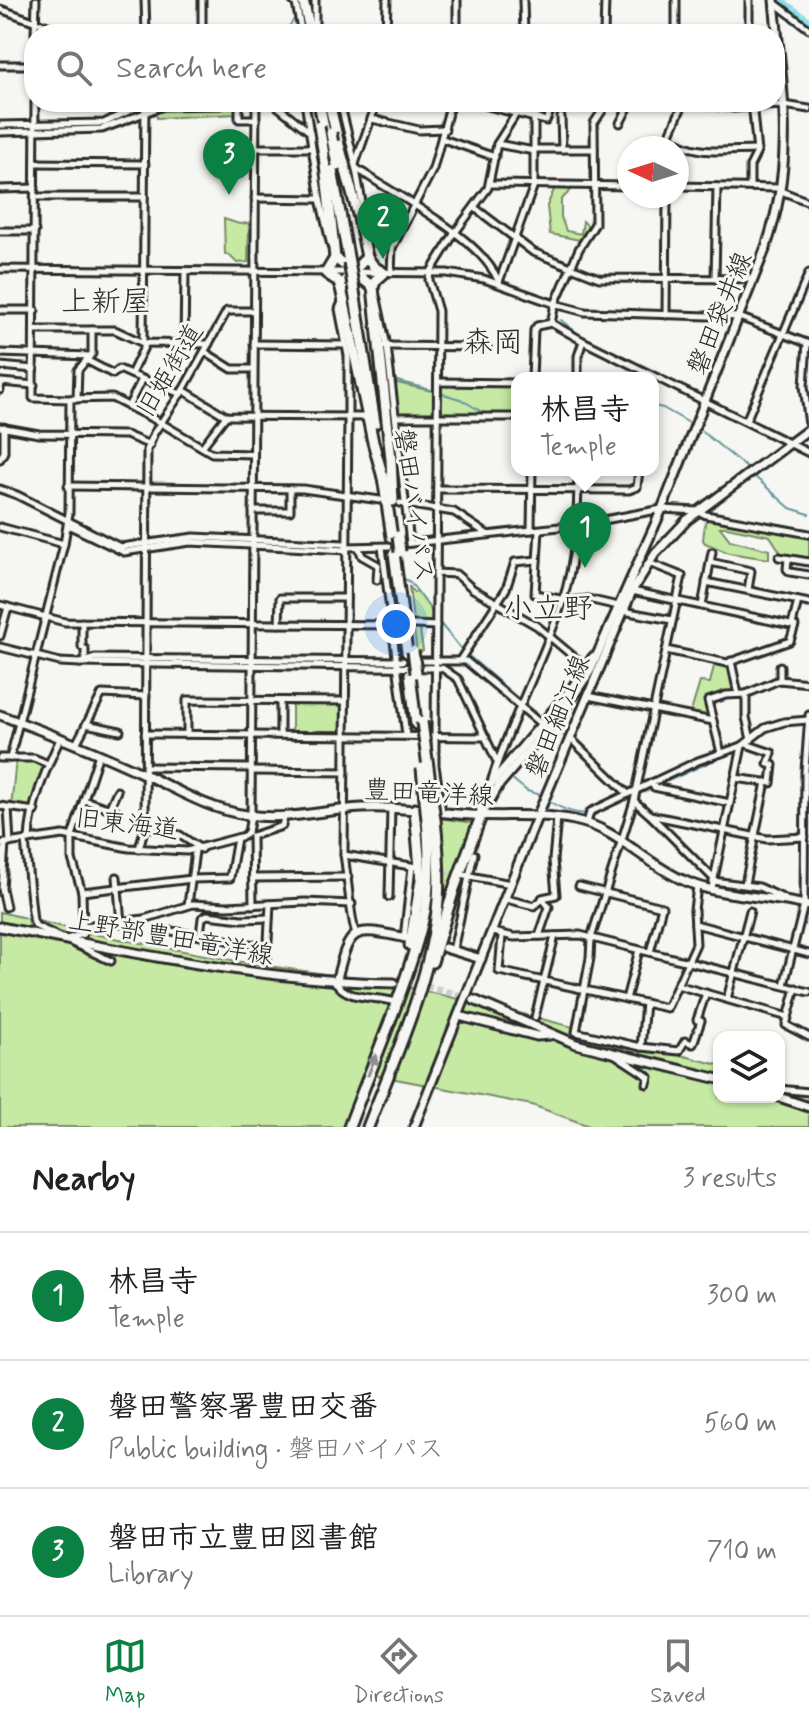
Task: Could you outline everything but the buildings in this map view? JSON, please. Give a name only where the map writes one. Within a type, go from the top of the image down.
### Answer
[{"type":"highway","points":[[298,0],[305,24]]},
{"type":"highway","points":[[323,112],[325,131],[341,163],[367,257],[374,267],[388,273]]},
{"type":"highway","points":[[326,112],[339,145],[341,163],[334,254],[326,273],[338,281],[341,288],[384,481]]},
{"type":"highway","name":"磐田バイパス","points":[[325,131],[341,163],[352,262],[399,503],[396,545]]},
{"type":"highway","points":[[334,254],[374,291]]},
{"type":"highway","points":[[341,288],[367,257]]},
{"type":"highway","points":[[388,273],[376,280],[374,291],[392,469],[399,503]]},
{"type":"highway","name":"磐田バイパス","points":[[356,284],[396,545],[403,658],[413,673],[435,817],[439,867],[436,915],[413,1010]]},
{"type":"highway","points":[[349,1127],[407,964],[421,880],[415,809]]},
{"type":"highway","points":[[368,1127],[423,990],[457,878],[481,816]]},
{"type":"highway","name":"磐田バイパス","points":[[396,1002],[423,923],[435,817]]},
{"type":"main road","name":"磐田袋井線","points":[[773,1],[774,24]]},
{"type":"main road","name":"磐田袋井線","points":[[481,816],[480,804],[490,778],[567,700],[620,608],[771,234],[786,156],[784,112]]},
{"type":"main road","name":"磐田細江線","points":[[414,1127],[588,696],[620,608],[648,563],[672,535],[698,511],[809,427]]},
{"type":"main road","name":"磐田袋井線","points":[[481,816],[499,785],[590,671],[610,623]]},
{"type":"main road","points":[[567,700],[579,718]]},
{"type":"main road","name":"豊田竜洋線","points":[[0,715],[145,771],[206,804],[251,816],[284,818],[345,809],[391,807],[415,809],[435,817],[557,818],[587,823],[621,840],[674,876],[697,886],[713,882],[759,898],[806,906]]},
{"type":"main road","name":"上野部豊田竜洋線","points":[[0,927],[233,969],[336,982],[394,983]]},
{"type":"main road","points":[[336,982],[347,942],[356,933],[372,930],[405,938]]},
{"type":"main road","points":[[449,949],[481,959]]},
{"type":"main road","points":[[474,1000],[495,1006],[552,1035],[713,1077]]},
{"type":"main road","points":[[458,1019],[537,1036],[552,1035]]},
{"type":"main road","points":[[785,1099],[809,1107]]},
{"type":"street","points":[[36,0],[36,22]]},
{"type":"street","points":[[145,0],[146,24]]},
{"type":"street","points":[[202,0],[202,24]]},
{"type":"street","points":[[310,24],[315,0]]},
{"type":"street","points":[[386,24],[387,0]]},
{"type":"street","points":[[457,0],[457,24]]},
{"type":"street","points":[[523,0],[524,24]]},
{"type":"street","points":[[604,24],[605,0]]},
{"type":"street","points":[[676,0],[676,24]]},
{"type":"street","points":[[749,0],[749,24]]},
{"type":"street","points":[[773,1],[809,29]]},
{"type":"street","points":[[0,9],[42,24]]},
{"type":"street","points":[[0,65],[24,65]]},
{"type":"street","points":[[785,105],[809,109]]},
{"type":"street","points":[[35,112],[33,398],[112,398],[212,453],[253,454]]},
{"type":"street","points":[[0,132],[104,123],[125,112]]},
{"type":"street","points":[[0,125],[102,129],[143,112]]},
{"type":"street","points":[[131,374],[145,343],[145,112]]},
{"type":"street","points":[[238,112],[239,119],[256,119]]},
{"type":"street","points":[[253,905],[250,834],[256,112]]},
{"type":"street","points":[[285,112],[341,163],[414,206],[454,234],[480,255],[499,283]]},
{"type":"street","points":[[306,112],[320,199],[334,254]]},
{"type":"street","points":[[340,112],[341,163]]},
{"type":"street","points":[[341,163],[374,112]]},
{"type":"street","points":[[388,273],[392,248],[433,169],[449,112]]},
{"type":"street","points":[[509,112],[546,121],[550,112]]},
{"type":"street","points":[[499,283],[534,185],[534,112]]},
{"type":"street","points":[[551,323],[555,304],[579,249],[595,224],[594,123],[601,112]]},
{"type":"street","points":[[620,123],[626,112]]},
{"type":"street","points":[[669,136],[681,112]]},
{"type":"street","points":[[750,187],[750,166],[757,150],[753,112]]},
{"type":"street","points":[[435,817],[438,311],[429,280],[430,273],[454,234],[491,184],[497,144],[516,114]]},
{"type":"street","points":[[561,117],[562,149]]},
{"type":"street","points":[[372,119],[419,130],[446,129]]},
{"type":"street","points":[[443,139],[495,157]]},
{"type":"street","points":[[497,144],[534,150],[594,149]]},
{"type":"street","points":[[256,148],[311,148]]},
{"type":"street","points":[[689,148],[757,150]]},
{"type":"street","points":[[35,163],[145,164]]},
{"type":"street","points":[[491,184],[617,186]]},
{"type":"street","points":[[689,186],[782,189],[809,202]]},
{"type":"street","points":[[715,279],[717,187]]},
{"type":"street","points":[[0,189],[35,188]]},
{"type":"street","points":[[35,197],[144,197]]},
{"type":"street","points":[[255,198],[320,199]]},
{"type":"street","points":[[475,208],[533,252],[599,278],[754,279]]},
{"type":"street","points":[[666,315],[667,208]]},
{"type":"street","points":[[0,231],[35,231]]},
{"type":"street","points":[[0,269],[447,273],[499,283],[555,304],[603,314],[739,317],[808,344],[804,386],[809,427]]},
{"type":"street","points":[[184,344],[185,271]]},
{"type":"street","points":[[746,421],[809,273]]},
{"type":"street","points":[[374,291],[379,301],[396,417],[399,503],[454,512],[487,535]]},
{"type":"street","points":[[343,301],[339,309],[348,349],[344,855],[352,904],[350,925],[356,933]]},
{"type":"street","points":[[0,310],[35,310]]},
{"type":"street","name":"旧姫街道","points":[[149,448],[227,311],[254,311]]},
{"type":"street","points":[[532,372],[534,330],[537,326],[551,323],[646,372]]},
{"type":"street","points":[[35,330],[115,330],[145,343],[210,344]]},
{"type":"street","points":[[10,758],[64,544],[68,522],[69,435],[73,399],[78,370],[88,358],[92,330]]},
{"type":"street","points":[[578,372],[578,356],[583,341]]},
{"type":"street","points":[[254,344],[348,349]]},
{"type":"street","points":[[384,346],[487,347]]},
{"type":"street","points":[[205,352],[232,369],[253,369]]},
{"type":"street","points":[[0,353],[88,358],[113,374],[119,369],[182,392],[226,416],[365,417]]},
{"type":"street","points":[[0,366],[34,369]]},
{"type":"street","points":[[659,378],[809,453]]},
{"type":"street","points":[[129,405],[142,379]]},
{"type":"street","points":[[0,390],[1,382],[34,385]]},
{"type":"street","points":[[438,382],[511,383]]},
{"type":"street","points":[[202,447],[226,416]]},
{"type":"street","points":[[396,417],[511,417]]},
{"type":"street","points":[[0,459],[4,452],[2,427],[39,434],[126,435],[149,448],[145,826],[139,849]]},
{"type":"street","points":[[532,476],[537,560],[535,594],[563,600],[588,599],[672,620]]},
{"type":"street","points":[[490,778],[563,600],[578,525],[578,476]]},
{"type":"street","points":[[437,489],[633,490],[639,484],[639,476]]},
{"type":"street","points":[[68,486],[253,487],[380,500]]},
{"type":"street","points":[[0,489],[120,547],[147,546],[186,538],[359,548],[578,525],[662,509],[698,511],[809,534]]},
{"type":"street","points":[[253,511],[290,511],[290,489]]},
{"type":"street","points":[[0,527],[64,544]]},
{"type":"street","points":[[396,545],[394,625],[403,658],[406,735]]},
{"type":"street","points":[[359,548],[362,556],[378,565],[377,580]]},
{"type":"street","points":[[702,606],[712,552]]},
{"type":"street","points":[[779,557],[809,562]]},
{"type":"street","points":[[788,559],[787,569],[790,572],[809,575]]},
{"type":"street","points":[[460,660],[506,589],[515,562],[537,560]]},
{"type":"street","points":[[710,562],[751,571],[748,590]]},
{"type":"street","points":[[648,563],[682,576],[634,801],[591,938],[576,1032],[641,1047],[679,1051],[685,1041],[693,1044],[706,993]]},
{"type":"street","points":[[436,573],[456,574],[473,589],[537,626],[586,667]]},
{"type":"street","points":[[706,582],[809,603]]},
{"type":"street","points":[[632,591],[792,625]]},
{"type":"street","points":[[279,624],[280,598],[346,598]]},
{"type":"street","points":[[666,650],[727,663],[790,641],[798,601]]},
{"type":"street","points":[[0,605],[65,622],[394,625]]},
{"type":"street","points":[[0,636],[8,607]]},
{"type":"street","points":[[82,622],[82,647],[85,649],[82,662]]},
{"type":"street","points":[[415,625],[436,626]]},
{"type":"street","points":[[0,647],[60,662],[346,664],[403,658],[436,664],[458,679],[497,762]]},
{"type":"street","points":[[418,661],[436,664],[460,660],[469,663],[542,725]]},
{"type":"street","points":[[713,882],[735,778],[746,743],[742,694],[731,661]]},
{"type":"street","points":[[780,666],[780,680]]},
{"type":"street","points":[[721,753],[708,701],[742,694],[780,680],[809,683]]},
{"type":"street","points":[[75,745],[102,694],[146,696]]},
{"type":"street","points":[[588,696],[713,721]]},
{"type":"street","points":[[187,734],[187,700],[345,701]]},
{"type":"street","points":[[280,701],[280,735]]},
{"type":"street","points":[[587,823],[590,812],[746,743],[761,730],[774,724],[809,718],[806,906],[784,985]]},
{"type":"street","points":[[86,724],[120,731]]},
{"type":"street","points":[[145,734],[486,737]]},
{"type":"street","points":[[570,738],[628,794]]},
{"type":"street","points":[[60,739],[48,764],[27,840],[33,921],[40,928],[111,961]]},
{"type":"street","points":[[735,778],[771,783],[773,765],[768,764],[772,753],[746,743]]},
{"type":"street","points":[[66,939],[80,937],[84,926],[82,892],[72,859],[72,836],[99,754]]},
{"type":"street","points":[[0,758],[34,758],[48,764]]},
{"type":"street","points":[[145,771],[251,769],[345,772]]},
{"type":"street","points":[[745,884],[766,782]]},
{"type":"street","points":[[651,783],[654,787],[730,803]]},
{"type":"street","points":[[109,809],[117,791]]},
{"type":"street","points":[[84,800],[117,811]]},
{"type":"street","points":[[634,801],[713,882],[759,887],[785,900]]},
{"type":"street","points":[[0,806],[35,811]]},
{"type":"street","points":[[389,897],[391,807]]},
{"type":"street","points":[[6,907],[1,890],[8,808]]},
{"type":"street","points":[[650,815],[755,837],[806,834]]},
{"type":"street","name":"旧東海道","points":[[5,843],[50,835],[72,836],[139,849],[198,850],[282,826],[284,818]]},
{"type":"street","points":[[506,899],[534,906],[556,895],[553,860],[557,818]]},
{"type":"street","points":[[145,826],[180,835],[198,850],[188,905]]},
{"type":"street","points":[[82,892],[118,886],[230,878],[237,838]]},
{"type":"street","points":[[449,949],[474,854]]},
{"type":"street","points":[[344,855],[414,867],[405,938]]},
{"type":"street","points":[[466,875],[512,884]]},
{"type":"street","points":[[117,877],[121,923]]},
{"type":"street","points":[[253,878],[348,877]]},
{"type":"street","points":[[579,886],[662,907],[650,952]]},
{"type":"street","points":[[502,936],[499,971],[667,1008],[696,944],[697,886]]},
{"type":"street","points":[[539,936],[549,907],[543,899]]},
{"type":"street","points":[[267,960],[270,904]]},
{"type":"street","points":[[84,926],[144,919],[188,905],[352,904]]},
{"type":"street","points":[[727,999],[750,911]]},
{"type":"street","points":[[200,935],[202,918],[207,915],[269,918]]},
{"type":"street","points":[[695,924],[809,954]]},
{"type":"street","points":[[171,931],[268,947]]},
{"type":"street","points":[[493,932],[502,936],[580,935],[809,992]]},
{"type":"street","points":[[535,1017],[555,936]]},
{"type":"street","points":[[626,999],[639,950]]},
{"type":"street","points":[[336,982],[340,989],[349,994],[396,1002]]},
{"type":"street","points":[[677,985],[788,1017]]},
{"type":"street","points":[[796,988],[786,1025],[809,1037]]},
{"type":"street","points":[[641,1047],[645,1003]]},
{"type":"street","points":[[608,1051],[645,1072],[649,1077],[647,1084]]},
{"type":"street","points":[[785,1090],[809,1092]]},
{"type":"green space","points":[[150,112],[236,112],[157,118],[156,114],[149,115]]},
{"type":"green space","points":[[556,185],[571,190],[561,200],[561,217],[566,231],[581,234],[583,221],[590,228],[585,241],[550,234],[547,206]]},
{"type":"green space","points":[[224,219],[239,224],[249,223],[248,262],[237,263],[225,254]]},
{"type":"green space","points":[[393,382],[436,392],[437,417],[395,415]]},
{"type":"green space","points":[[438,382],[511,383],[511,417],[439,417]]},
{"type":"green space","points":[[718,515],[737,524],[801,529],[809,533],[809,561],[781,553],[770,536],[727,527],[720,527],[730,540],[769,550],[769,559],[729,553],[705,543],[705,523],[710,516]]},
{"type":"green space","points":[[409,586],[414,593],[417,591],[433,613],[433,624],[419,624],[423,650],[417,655]]},
{"type":"green space","points":[[715,662],[729,662],[737,695],[708,701],[712,720],[690,715],[700,682],[710,683]]},
{"type":"green space","points":[[292,701],[345,701],[343,735],[292,733]]},
{"type":"green space","points":[[34,758],[48,764],[35,811],[11,808],[16,759]]},
{"type":"green space","points":[[439,818],[474,823],[439,926],[445,879]]},
{"type":"green space","points":[[0,912],[93,934],[247,963],[389,983],[713,1063],[713,1103],[785,1103],[785,1085],[809,1095],[809,1127],[592,1127],[532,1105],[369,1074],[349,1127],[0,1127]]},
{"type":"waterway","points":[[779,0],[809,21]]},
{"type":"waterway","points":[[291,24],[297,15]]},
{"type":"waterway","points":[[120,120],[137,112]]},
{"type":"waterway","points":[[0,129],[43,128]]},
{"type":"waterway","points":[[561,320],[585,339]]},
{"type":"waterway","points":[[594,344],[653,372]]},
{"type":"waterway","points":[[659,375],[704,396]]},
{"type":"waterway","points":[[394,380],[434,391]]},
{"type":"waterway","points":[[440,393],[460,399],[484,413],[511,413]]},
{"type":"waterway","points":[[709,399],[788,441]]},
{"type":"waterway","points":[[659,407],[691,424]]},
{"type":"waterway","points":[[699,429],[747,468]]},
{"type":"waterway","points":[[754,476],[790,508],[809,514]]},
{"type":"waterway","points":[[223,541],[292,545]]},
{"type":"waterway","points":[[350,550],[364,554],[394,572]]},
{"type":"waterway","points":[[399,576],[410,582],[433,612]]},
{"type":"waterway","points":[[438,621],[462,650],[519,699]]},
{"type":"waterway","points":[[40,654],[82,661]]},
{"type":"waterway","points":[[332,664],[386,663]]},
{"type":"waterway","points":[[420,664],[449,668],[459,676],[502,764]]},
{"type":"waterway","points":[[524,703],[542,718]]},
{"type":"waterway","points":[[553,727],[564,736]]},
{"type":"waterway","points":[[657,786],[739,749]]},
{"type":"waterway","points":[[597,768],[616,786]]},
{"type":"waterway","points":[[511,778],[527,791],[541,795]]},
{"type":"waterway","points":[[639,794],[651,789]]},
{"type":"waterway","points":[[550,802],[563,809],[584,813],[601,810],[633,796]]},
{"type":"waterway","points":[[643,812],[664,833]]},
{"type":"tunnel","points":[[438,871],[460,874]]},
{"type":"tunnel","points":[[394,983],[420,984],[469,998]]},
{"type":"place","name":"磐田市立豊田図書館","points":[[229,195]]},
{"type":"place","name":"磐田警察署豊田交番","points":[[383,259]]},
{"type":"place","name":"林昌寺","points":[[585,568]]},
{"type":"district","name":"上新屋","points":[[106,301]]},
{"type":"district","name":"森岡","points":[[493,342]]},
{"type":"district","name":"小立野","points":[[548,608]]}]
